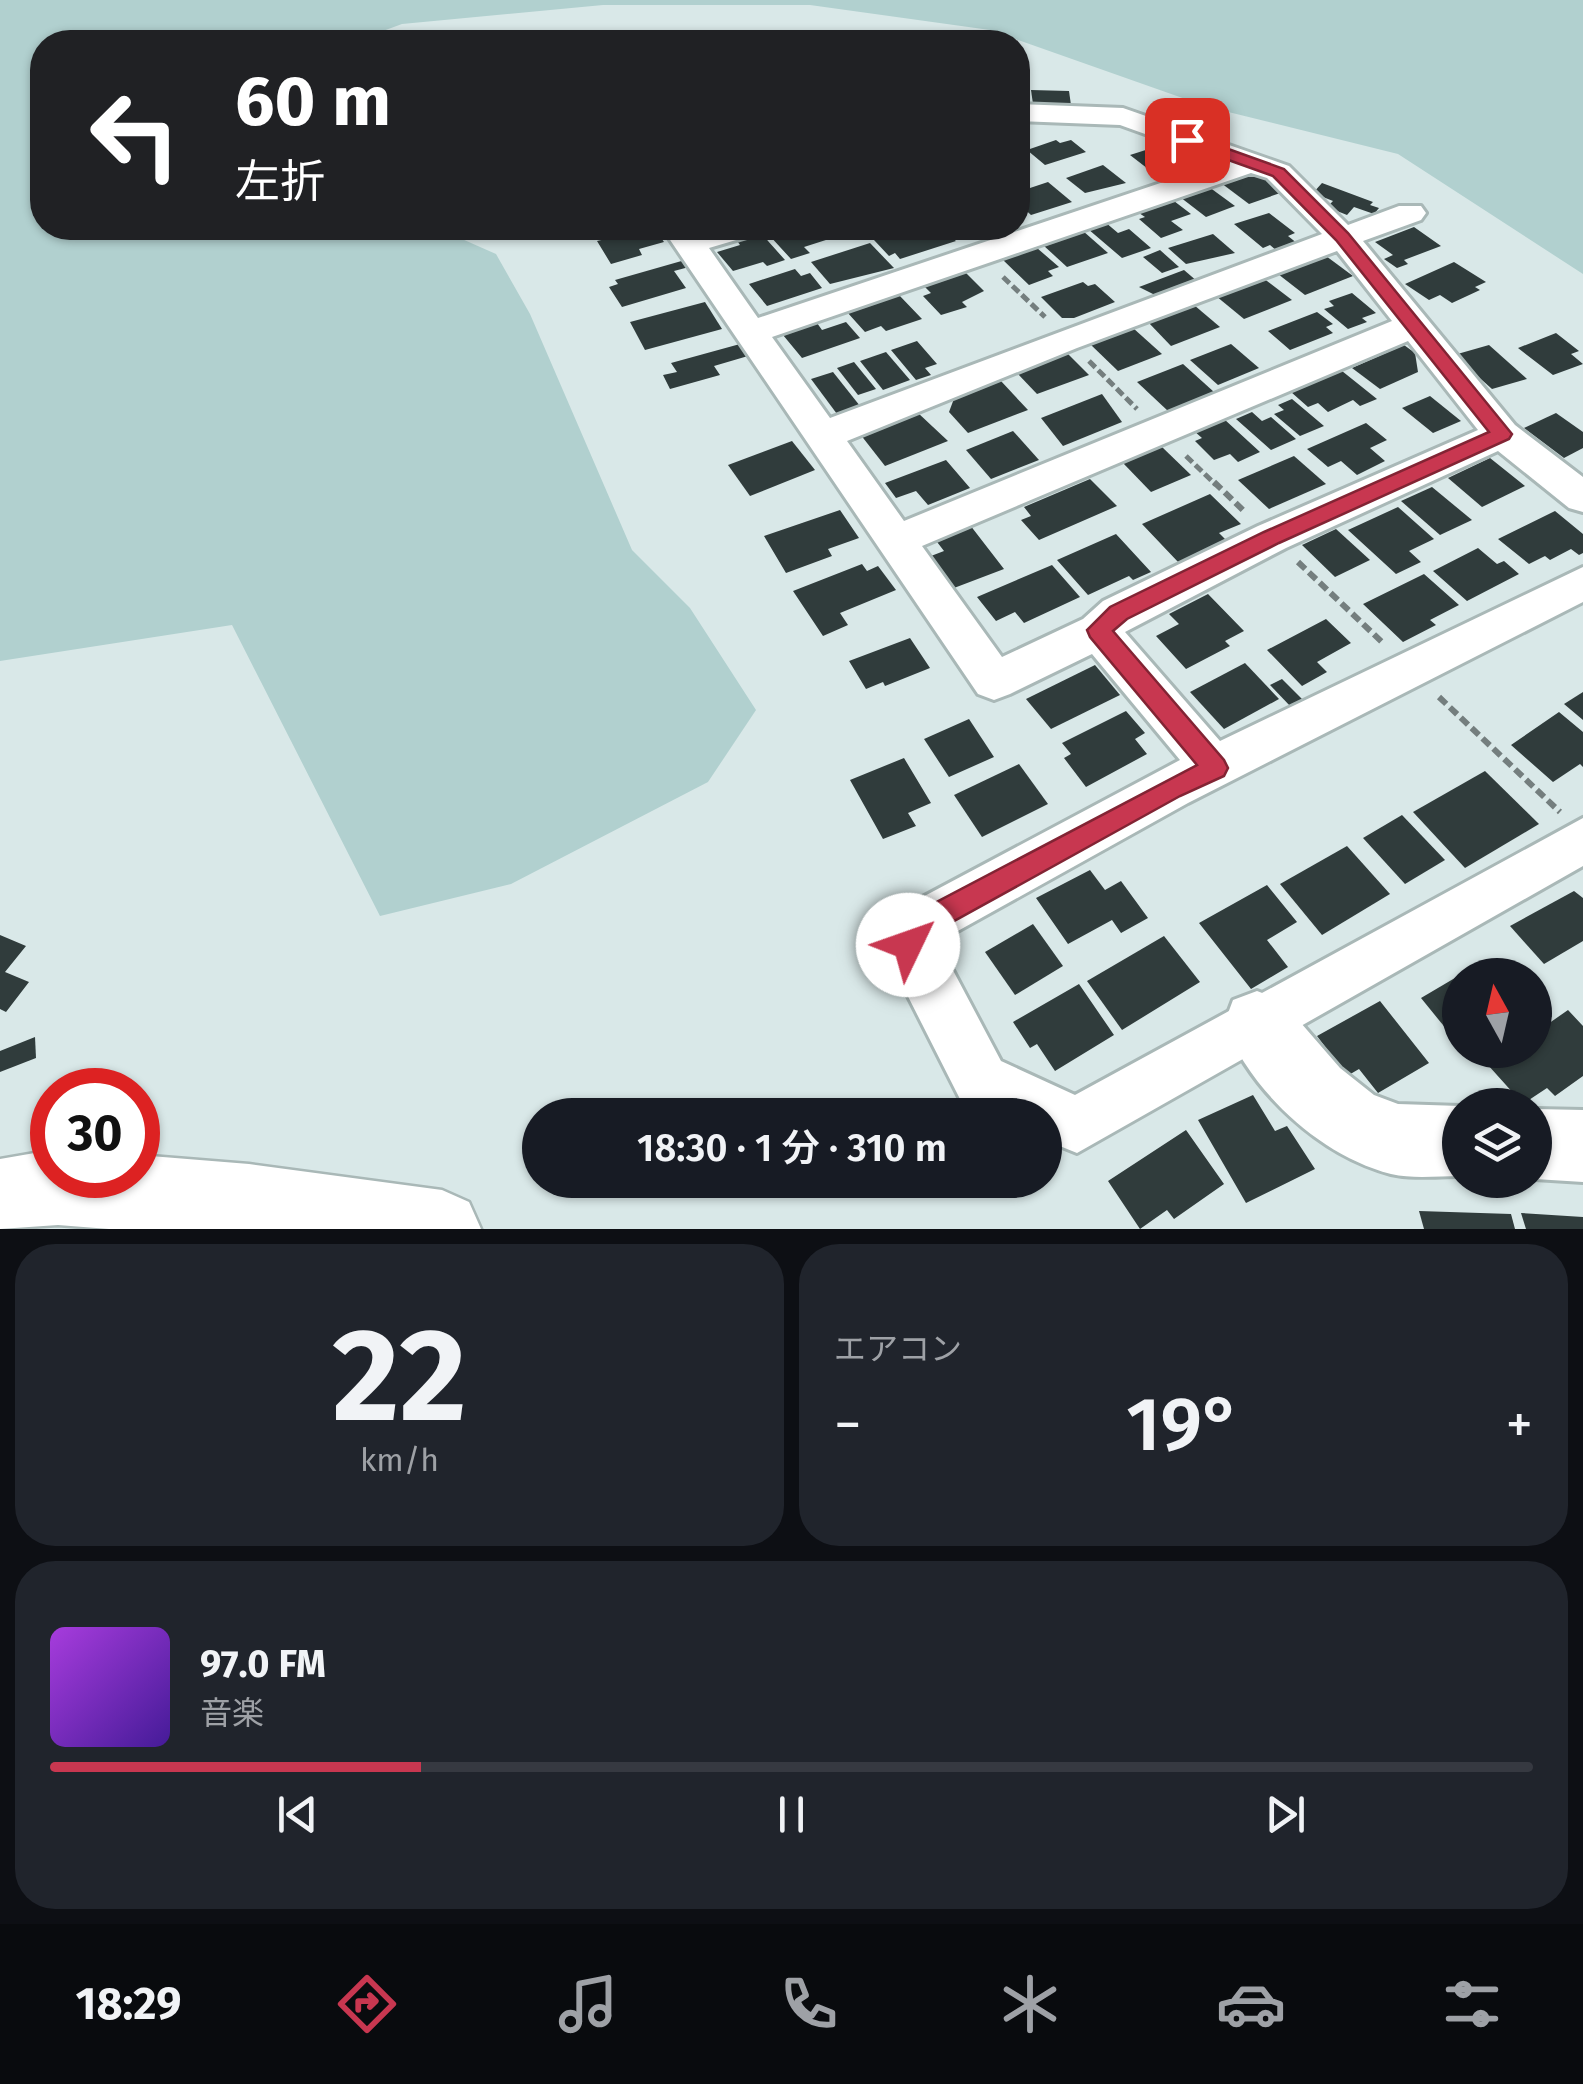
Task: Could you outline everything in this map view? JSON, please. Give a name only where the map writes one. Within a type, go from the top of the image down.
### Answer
[{"type":"main road","points":[[0,1197],[58,1187],[249,1202],[442,1229]]},
{"type":"street","points":[[1030,114],[1123,116],[1278,172],[1342,237],[1502,434],[1583,498]]},
{"type":"street","points":[[1030,138],[1103,116]]},
{"type":"street","points":[[1030,238],[1250,163]]},
{"type":"street","points":[[824,435],[1410,213]]},
{"type":"street","points":[[687,240],[994,681],[1098,630],[1118,613],[1255,546],[1502,434]]},
{"type":"street","points":[[748,333],[1023,240]]},
{"type":"street","points":[[897,540],[1414,325]]},
{"type":"street","points":[[1583,583],[1171,788],[920,926],[908,945],[981,1081],[1077,1125],[1583,840]]},
{"type":"street","points":[[1098,630],[1216,768]]},
{"type":"street","points":[[1258,1024],[1315,1092],[1355,1126],[1393,1139],[1442,1140]]},
{"type":"street","points":[[1552,1145],[1583,1146]]},
{"type":"shaded area","points":[[0,0],[1583,0],[1583,274],[1398,154],[1208,107],[1030,44],[1030,30],[990,30],[810,5],[603,5],[402,24],[386,30],[30,30],[30,240],[464,240],[496,254],[530,314],[632,550],[690,608],[756,710],[708,782],[511,884],[380,916],[232,625],[0,661]]},
{"type":"building","points":[[1031,90],[1069,91],[1071,105],[1033,104]]},
{"type":"building","points":[[1056,140],[1071,140],[1086,152],[1045,165],[1030,149]]},
{"type":"building","points":[[1174,141],[1200,160],[1152,172],[1130,155]]},
{"type":"building","points":[[1103,165],[1126,183],[1085,193],[1066,178]]},
{"type":"building","points":[[1254,172],[1286,191],[1249,204],[1221,183]]},
{"type":"building","points":[[1048,182],[1072,202],[1031,215],[1030,188]]},
{"type":"building","points":[[1322,183],[1373,202],[1370,205],[1379,208],[1374,214],[1354,207],[1347,215],[1327,207],[1333,201],[1313,193]]},
{"type":"building","points":[[1209,187],[1235,206],[1206,217],[1180,197]]},
{"type":"building","points":[[1174,201],[1191,214],[1171,221],[1183,230],[1161,238],[1139,219],[1145,217],[1139,213]]},
{"type":"building","points":[[1269,213],[1295,233],[1288,236],[1298,244],[1277,251],[1270,245],[1263,248],[1234,224]]},
{"type":"building","points":[[1105,222],[1118,233],[1129,229],[1151,248],[1122,258],[1088,229]]},
{"type":"building","points":[[1414,227],[1441,246],[1404,260],[1408,264],[1397,268],[1384,259],[1393,255],[1375,242]]},
{"type":"building","points":[[1083,231],[1108,253],[1067,267],[1043,245]]},
{"type":"building","points":[[1213,234],[1235,253],[1186,264],[1168,248]]},
{"type":"building","points":[[736,240],[767,240],[785,260],[733,271],[717,252],[740,245]]},
{"type":"building","points":[[774,240],[826,240],[804,247],[810,253],[791,259]]},
{"type":"building","points":[[874,240],[956,241],[900,259],[895,253],[889,256]]},
{"type":"building","points":[[597,241],[664,242],[639,249],[642,255],[611,264]]},
{"type":"building","points":[[870,243],[894,268],[830,284],[811,262]]},
{"type":"building","points":[[1037,248],[1059,267],[1048,271],[1053,276],[1029,285],[1003,260]]},
{"type":"building","points":[[1160,250],[1179,267],[1162,273],[1143,257]]},
{"type":"building","points":[[1326,256],[1353,276],[1305,295],[1278,274]]},
{"type":"building","points":[[685,260],[689,267],[674,271],[686,288],[622,307],[609,287],[618,284],[615,280]]},
{"type":"building","points":[[1454,262],[1486,282],[1475,287],[1480,290],[1452,303],[1440,295],[1429,300],[1405,284]]},
{"type":"building","points":[[795,269],[801,276],[810,273],[822,288],[767,306],[749,284]]},
{"type":"building","points":[[1184,270],[1198,282],[1159,297],[1139,287]]},
{"type":"building","points":[[965,272],[984,291],[962,302],[967,307],[941,315],[923,296],[931,293],[924,286]]},
{"type":"building","points":[[1263,278],[1292,300],[1244,319],[1216,296]]},
{"type":"building","points":[[1083,282],[1088,286],[1095,284],[1115,302],[1074,318],[1062,318],[1041,297]]},
{"type":"building","points":[[1352,293],[1376,313],[1362,318],[1367,322],[1348,329],[1324,309],[1334,306],[1329,301]]},
{"type":"building","points":[[899,295],[922,319],[886,331],[881,326],[865,332],[847,312]]},
{"type":"building","points":[[705,302],[722,329],[645,350],[630,322]]},
{"type":"building","points":[[1194,305],[1220,327],[1171,346],[1148,322]]},
{"type":"building","points":[[1317,312],[1333,324],[1326,327],[1333,333],[1290,350],[1268,331]]},
{"type":"building","points":[[846,322],[860,338],[802,358],[783,335],[817,323],[822,330]]},
{"type":"building","points":[[1133,328],[1162,354],[1118,371],[1090,344]]},
{"type":"building","points":[[1556,333],[1579,351],[1571,354],[1583,364],[1553,375],[1518,348]]},
{"type":"building","points":[[917,341],[937,364],[925,368],[931,375],[916,380],[891,350]]},
{"type":"building","points":[[740,344],[748,356],[714,366],[720,375],[670,389],[663,375],[677,372],[671,363]]},
{"type":"building","points":[[1231,344],[1259,368],[1218,385],[1190,360]]},
{"type":"building","points":[[1404,345],[1415,353],[1418,372],[1380,389],[1352,368]]},
{"type":"building","points":[[1489,345],[1527,379],[1492,389],[1454,355]]},
{"type":"building","points":[[886,352],[910,380],[883,390],[860,361]]},
{"type":"building","points":[[1068,354],[1089,375],[1037,394],[1017,373]]},
{"type":"building","points":[[854,362],[876,389],[858,395],[837,368]]},
{"type":"building","points":[[1183,364],[1214,392],[1168,411],[1137,382]]},
{"type":"building","points":[[1342,371],[1377,399],[1360,406],[1353,400],[1328,412],[1318,403],[1308,407],[1291,392]]},
{"type":"building","points":[[833,372],[860,406],[837,414],[811,379]]},
{"type":"building","points":[[1000,380],[1028,410],[968,433],[949,412],[955,396]]},
{"type":"building","points":[[1102,394],[1122,422],[1063,446],[1041,418]]},
{"type":"building","points":[[1430,396],[1461,421],[1433,433],[1402,408]]},
{"type":"building","points":[[1292,399],[1324,426],[1300,436],[1274,414],[1284,410],[1278,405]]},
{"type":"building","points":[[917,412],[948,441],[885,466],[860,434]]},
{"type":"building","points":[[1252,412],[1262,421],[1271,417],[1296,439],[1271,450],[1236,419]]},
{"type":"building","points":[[1556,413],[1583,432],[1583,448],[1564,458],[1524,428]]},
{"type":"building","points":[[1224,419],[1260,452],[1238,462],[1230,454],[1214,460],[1195,441],[1202,438],[1194,431]]},
{"type":"building","points":[[1366,423],[1387,440],[1370,448],[1385,461],[1357,475],[1341,461],[1328,467],[1307,449]]},
{"type":"building","points":[[1013,431],[1039,460],[991,479],[966,450]]},
{"type":"building","points":[[792,441],[815,470],[750,496],[728,465]]},
{"type":"building","points":[[1162,447],[1191,475],[1151,492],[1123,463]]},
{"type":"building","points":[[1294,456],[1326,484],[1269,509],[1238,480]]},
{"type":"building","points":[[1490,458],[1525,486],[1482,507],[1448,478]]},
{"type":"building","points":[[946,460],[970,488],[928,505],[916,491],[896,498],[885,483]]},
{"type":"building","points":[[1090,479],[1117,506],[1039,540],[1021,520],[1031,516],[1024,507]]},
{"type":"building","points":[[1432,487],[1472,520],[1440,535],[1401,501]]},
{"type":"building","points":[[1210,494],[1241,524],[1219,533],[1227,541],[1179,563],[1142,524]]},
{"type":"building","points":[[1398,507],[1434,539],[1409,551],[1421,562],[1396,574],[1348,530]]},
{"type":"building","points":[[840,510],[859,538],[828,549],[832,556],[786,573],[764,536]]},
{"type":"building","points":[[1555,511],[1583,534],[1583,553],[1579,555],[1571,549],[1550,560],[1545,556],[1529,564],[1498,539]]},
{"type":"building","points":[[970,525],[1004,569],[954,588],[931,556],[944,551],[934,538]]},
{"type":"building","points":[[1336,529],[1370,560],[1335,577],[1302,545]]},
{"type":"building","points":[[1116,534],[1151,572],[1133,580],[1129,576],[1088,595],[1057,560]]},
{"type":"building","points":[[1478,548],[1497,564],[1504,561],[1519,574],[1467,601],[1433,571]]},
{"type":"building","points":[[862,564],[867,571],[878,566],[896,590],[840,613],[848,625],[823,636],[793,591]]},
{"type":"building","points":[[1052,565],[1080,597],[1024,623],[1015,612],[996,621],[977,597]]},
{"type":"building","points":[[1424,574],[1459,605],[1430,620],[1436,625],[1403,642],[1363,604]]},
{"type":"building","points":[[1208,594],[1244,631],[1225,641],[1230,646],[1186,669],[1156,636],[1179,624],[1169,614]]},
{"type":"building","points":[[1326,619],[1351,643],[1317,662],[1327,672],[1302,686],[1267,650]]},
{"type":"building","points":[[910,638],[930,668],[885,686],[883,682],[866,689],[849,661]]},
{"type":"building","points":[[1245,663],[1279,699],[1224,729],[1190,692]]},
{"type":"building","points":[[1095,665],[1120,695],[1051,729],[1026,699]]},
{"type":"building","points":[[1282,679],[1304,701],[1292,708],[1270,685]]},
{"type":"building","points":[[1583,692],[1583,720],[1564,704]]},
{"type":"building","points":[[1126,711],[1145,733],[1135,739],[1147,754],[1086,787],[1064,758],[1071,754],[1062,743]]},
{"type":"building","points":[[1559,712],[1583,732],[1583,767],[1580,764],[1553,782],[1511,745]]},
{"type":"building","points":[[969,719],[994,757],[949,777],[924,739]]},
{"type":"building","points":[[904,758],[931,803],[908,813],[916,826],[883,839],[850,780]]},
{"type":"building","points":[[1019,764],[1048,804],[982,837],[954,795]]},
{"type":"building","points":[[1485,771],[1539,824],[1465,868],[1413,812]]},
{"type":"building","points":[[1402,815],[1445,860],[1405,884],[1363,838]]},
{"type":"building","points":[[1347,846],[1390,894],[1322,935],[1280,884]]},
{"type":"building","points":[[1090,870],[1105,890],[1121,881],[1148,918],[1121,933],[1112,920],[1068,944],[1036,898]]},
{"type":"building","points":[[1267,885],[1297,922],[1267,940],[1288,967],[1251,989],[1199,923]]},
{"type":"building","points":[[1574,891],[1583,898],[1583,941],[1552,959],[1539,958],[1510,926]]},
{"type":"building","points":[[1033,924],[1063,966],[1015,995],[985,952]]},
{"type":"building","points":[[0,935],[26,946],[5,972],[29,982],[6,1012],[0,1009]]},
{"type":"building","points":[[1164,936],[1200,982],[1122,1030],[1087,981]]},
{"type":"building","points":[[1079,984],[1114,1035],[1055,1071],[1037,1044],[1030,1048],[1013,1022]]},
{"type":"building","points":[[1442,986],[1442,1024],[1421,998]]},
{"type":"building","points":[[1380,1001],[1429,1063],[1378,1093],[1359,1069],[1347,1076],[1317,1036]]},
{"type":"building","points":[[1568,1010],[1583,1026],[1583,1076],[1555,1096],[1552,1088],[1509,1088],[1491,1068],[1552,1068],[1552,1021]]},
{"type":"building","points":[[35,1037],[36,1058],[0,1072],[0,1051]]},
{"type":"building","points":[[1253,1095],[1275,1131],[1287,1126],[1315,1169],[1246,1203],[1198,1120]]},
{"type":"building","points":[[1186,1130],[1224,1184],[1174,1219],[1167,1210],[1140,1229],[1108,1181]]},
{"type":"building","points":[[1419,1211],[1511,1214],[1515,1229],[1424,1229]]},
{"type":"building","points":[[1521,1213],[1583,1217],[1583,1229],[1526,1229]]},
{"type":"route","points":[[908,945],[920,926],[1171,788],[1216,768],[1098,630],[1118,613],[1272,538],[1502,434],[1342,237],[1278,172],[1187,140]]}]
